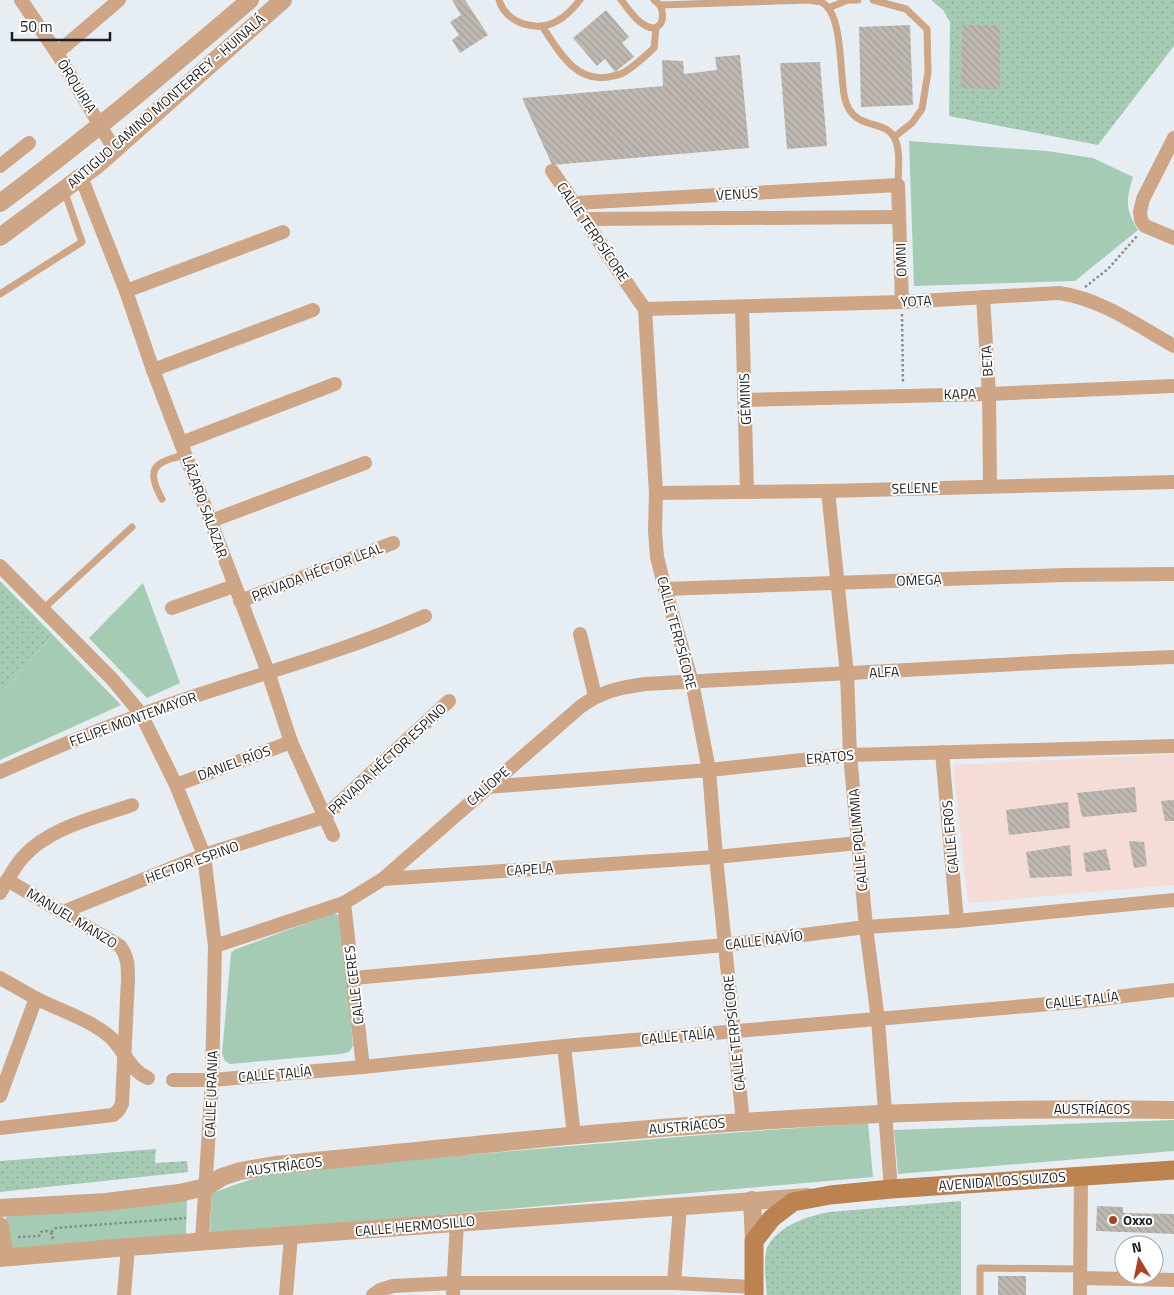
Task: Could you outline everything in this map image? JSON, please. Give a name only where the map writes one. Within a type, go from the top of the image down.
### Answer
[{"type":"main road","name":"AVENIDA LOS SUIZOS","points":[[754,1242],[772,1218],[792,1202],[830,1195],[891,1189],[1174,1170]]},
{"type":"main road","points":[[754,1242],[754,1291]]},
{"type":"street","name":"ÒRQUIRIA","points":[[21,0],[57,54],[114,149]]},
{"type":"street","points":[[57,54],[119,0]]},
{"type":"street","name":"ANTIGUO CAMINO MONTERREY - HUINALÁ","points":[[0,203],[71,150],[175,65],[250,0]]},
{"type":"street","name":"ANTIGUO CAMINO MONTERREY - HUINALÁ","points":[[0,237],[81,177],[279,1]]},
{"type":"street","points":[[1174,138],[1143,199],[1140,212],[1141,220],[1145,226],[1174,238]]},
{"type":"street","points":[[0,166],[29,144]]},
{"type":"street","name":"CALLE TERPSÍCORE","points":[[552,171],[645,309],[656,493],[655,531],[657,557],[692,682],[709,770],[743,1122]]},
{"type":"street","name":"LÁZARO SALAZAR","points":[[81,177],[126,291],[153,370],[268,672],[291,742],[333,835]]},
{"type":"street","name":"VENUS","points":[[575,203],[898,185]]},
{"type":"street","name":"OMNI","points":[[898,185],[902,302]]},
{"type":"street","name":"VENUS","points":[[586,219],[899,216]]},
{"type":"street","points":[[126,291],[283,232]]},
{"type":"street","name":"YOTA","points":[[645,309],[902,302],[1059,293],[1074,295],[1097,303],[1174,346]]},
{"type":"street","name":"BETA","points":[[983,297],[989,394],[990,486]]},
{"type":"street","name":"GÉMINIS","points":[[742,307],[747,492]]},
{"type":"street","points":[[153,370],[313,310]]},
{"type":"street","points":[[184,449],[335,384]]},
{"type":"street","name":"KAPA","points":[[745,400],[989,394],[1174,386]]},
{"type":"street","points":[[211,521],[365,463]]},
{"type":"street","name":"SELENE","points":[[656,493],[828,491],[1174,482]]},
{"type":"street","name":"CALLE POLIMMIA","points":[[828,491],[846,674],[850,754],[858,843],[878,1020],[891,1189]]},
{"type":"street","name":"PRIVADA HÉCTOR LEAL","points":[[240,601],[393,543]]},
{"type":"street","name":"CALLE URANIA","points":[[0,566],[113,680],[140,714],[176,785],[204,856],[215,946],[212,1080],[202,1241]]},
{"type":"street","name":"OMEGA","points":[[665,589],[1064,575],[1174,574]]},
{"type":"street","name":"PRIVADA HÉCTOR LEAL","points":[[172,608],[234,586]]},
{"type":"street","name":"FELIPE MONTEMAYOR","points":[[0,772],[140,714],[349,646],[425,616]]},
{"type":"street","points":[[580,634],[596,696]]},
{"type":"street","name":"ALFA","points":[[596,696],[618,688],[644,684],[1174,657]]},
{"type":"street","name":"CALÍOPE","points":[[383,879],[563,721],[596,696]]},
{"type":"street","name":"PRIVADA HÉCTOR ESPINO","points":[[324,816],[449,701]]},
{"type":"street","name":"DANIEL RÍOS","points":[[176,785],[291,742]]},
{"type":"street","name":"ERATOS","points":[[487,787],[709,770],[850,754],[1174,746]]},
{"type":"street","name":"CALLE EROS","points":[[942,752],[957,921]]},
{"type":"street","points":[[0,893],[23,856],[39,842],[62,829],[132,805]]},
{"type":"street","name":"HECTOR ESPINO","points":[[63,912],[204,856],[324,816]]},
{"type":"street","name":"CAPELA","points":[[215,946],[344,903],[383,879],[716,857],[858,843]]},
{"type":"street","name":"MANUEL MANZO","points":[[7,880],[120,946],[126,954],[128,979],[124,1054]]},
{"type":"street","name":"CALLE NAVÍO","points":[[353,978],[725,945],[866,927],[957,921],[1174,900]]},
{"type":"street","name":"CALLE CERES","points":[[344,903],[363,1067]]},
{"type":"street","points":[[0,978],[36,998],[90,1023],[110,1037],[132,1067],[148,1078]]},
{"type":"street","name":"CALLE TALÍA","points":[[173,1080],[212,1080],[363,1067],[564,1046],[1084,1001],[1174,990]]},
{"type":"street","points":[[0,1096],[36,998]]},
{"type":"street","points":[[564,1046],[574,1136]]},
{"type":"street","points":[[0,1128],[112,1115],[118,1111],[122,1104],[124,1054]]},
{"type":"street","name":"AUSTRÍACOS","points":[[206,1187],[240,1171],[275,1165],[574,1136],[743,1122],[886,1114],[1079,1108],[1174,1110]]},
{"type":"street","points":[[1080,1295],[1081,1176]]},
{"type":"street","points":[[0,1208],[106,1202],[179,1193],[206,1187]]},
{"type":"street","name":"CALLE HERMOSILLO","points":[[2,1258],[202,1241],[291,1236],[830,1195]]},
{"type":"street","points":[[752,1200],[754,1242]]},
{"type":"street","points":[[674,1284],[680,1206]]},
{"type":"street","points":[[453,1289],[457,1222]]},
{"type":"street","points":[[0,1226],[2,1258]]},
{"type":"street","points":[[286,1295],[291,1236]]},
{"type":"street","points":[[124,1295],[128,1247]]},
{"type":"street","points":[[1080,1273],[1174,1280]]},
{"type":"street","points":[[373,1295],[380,1290],[393,1286],[453,1289],[674,1284],[754,1291]]},
{"type":"lane","points":[[499,0],[502,8],[514,20],[528,26],[542,26],[556,22],[571,11],[580,0]]},
{"type":"lane","points":[[621,0],[641,23],[649,28],[656,28],[663,19],[663,12],[657,3]]},
{"type":"lane","points":[[657,3],[809,0],[820,2],[828,8],[836,23],[843,91],[847,108],[853,117],[886,130],[894,137],[912,123],[922,109],[928,72],[927,29],[906,9],[873,0]]},
{"type":"lane","points":[[828,8],[848,0],[858,0]]},
{"type":"lane","points":[[542,26],[562,55],[575,68],[582,74],[598,79],[622,74],[637,64],[654,48],[656,28]]},
{"type":"lane","name":"OMNI","points":[[894,137],[898,148],[898,185]]},
{"type":"lane","points":[[0,294],[82,242],[64,190]]},
{"type":"lane","points":[[162,499],[155,486],[153,473],[158,463],[171,458],[184,449]]},
{"type":"lane","points":[[42,610],[132,527]]},
{"type":"lane","points":[[980,1295],[980,1268],[1080,1273]]},
{"type":"path","points":[[1074,295],[1108,270],[1145,226]]},
{"type":"path","points":[[902,302],[903,395]]},
{"type":"path","points":[[51,1232],[56,1228],[186,1218]]},
{"type":"path","points":[[15,1238],[39,1236]]},
{"type":"shaded area","points":[[1174,754],[1174,885],[968,903],[953,765]]},
{"type":"green space","points":[[931,0],[1174,0],[1174,46],[1098,145],[949,116],[950,22],[943,10]]},
{"type":"green space","points":[[909,141],[1047,151],[1093,158],[1133,177],[1128,204],[1131,216],[1138,230],[1075,281],[914,286]]},
{"type":"green space","points":[[0,581],[53,635],[0,695]]},
{"type":"green space","points":[[143,583],[180,683],[147,698],[89,638]]},
{"type":"green space","points":[[53,635],[121,705],[0,760],[0,695]]},
{"type":"green space","points":[[331,914],[336,914],[341,918],[353,1046],[349,1052],[230,1064],[225,1061],[222,1054],[231,953],[234,950]]},
{"type":"green space","points":[[1174,1120],[1174,1151],[898,1174],[894,1130]]},
{"type":"green space","points":[[868,1123],[873,1177],[210,1235],[212,1193],[274,1171]]},
{"type":"green space","points":[[156,1149],[155,1163],[187,1161],[188,1172],[0,1192],[0,1161]]},
{"type":"green space","points":[[187,1197],[186,1234],[8,1252],[6,1217]]},
{"type":"green space","points":[[961,1201],[961,1295],[767,1295],[765,1265],[767,1248],[778,1234],[794,1223],[829,1212]]},
{"type":"building","points":[[452,0],[465,0],[488,35],[460,53],[452,40],[459,35],[450,22],[461,15]]},
{"type":"building","points":[[606,10],[629,37],[622,43],[634,57],[615,72],[605,59],[597,66],[573,38]]},
{"type":"building","points":[[910,25],[913,105],[861,107],[859,27]]},
{"type":"building","points":[[962,25],[1000,25],[1000,89],[961,88]]},
{"type":"building","points":[[740,55],[749,148],[552,165],[522,98],[663,86],[662,60],[683,61],[684,74],[717,70],[715,57]]},
{"type":"building","points":[[820,62],[827,146],[787,149],[780,63]]},
{"type":"building","points":[[1135,787],[1137,812],[1082,817],[1077,793]]},
{"type":"building","points":[[1174,800],[1174,821],[1165,821],[1161,801]]},
{"type":"building","points":[[1068,802],[1070,828],[1009,835],[1006,810]]},
{"type":"building","points":[[1129,841],[1144,842],[1147,866],[1134,868]]},
{"type":"building","points":[[1070,845],[1072,876],[1030,878],[1026,852]]},
{"type":"building","points":[[1106,849],[1111,870],[1086,872],[1083,853]]},
{"type":"building","points":[[1097,1206],[1123,1207],[1123,1213],[1174,1214],[1174,1234],[1096,1231]]},
{"type":"building","points":[[998,1276],[1026,1276],[1026,1295],[998,1295]]},
{"type":"place","name":"Oxxo","points":[[1113,1220]]}]
